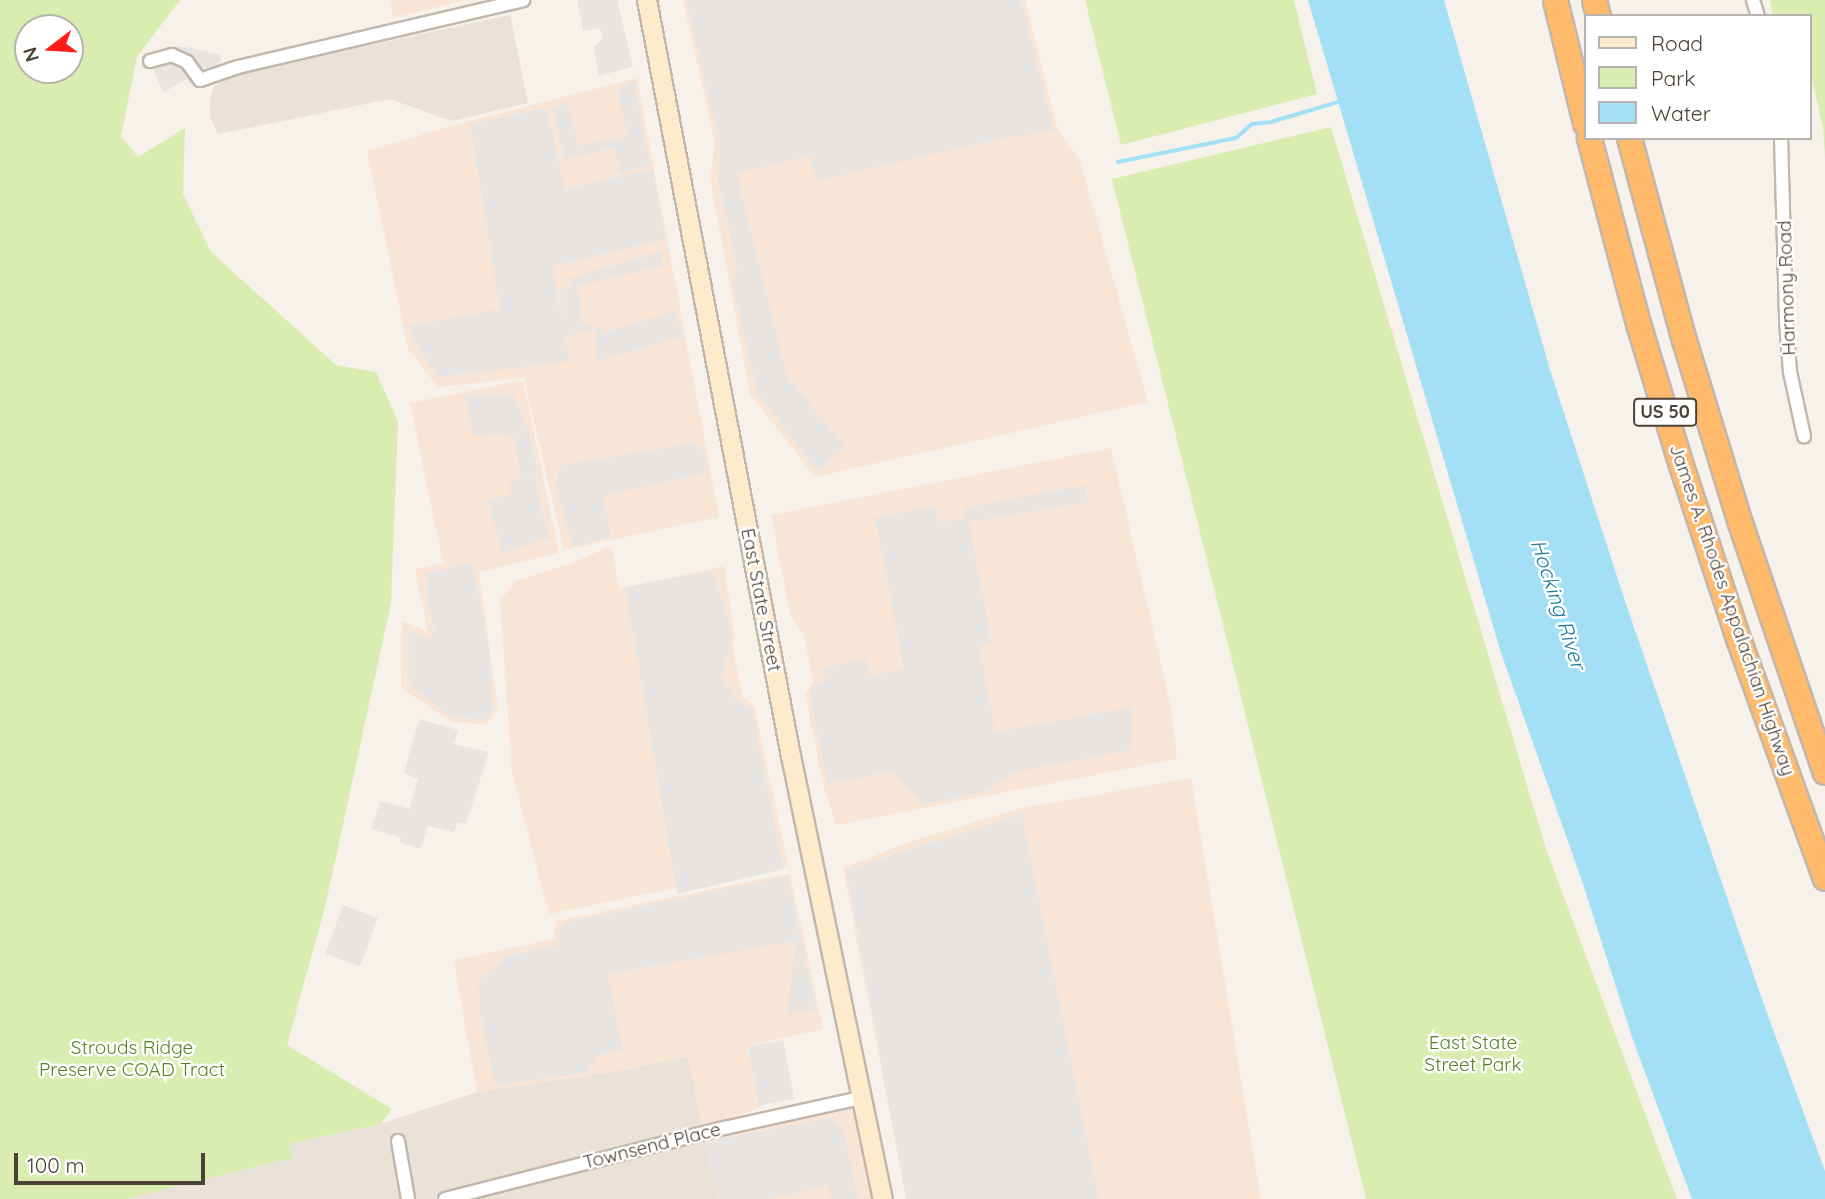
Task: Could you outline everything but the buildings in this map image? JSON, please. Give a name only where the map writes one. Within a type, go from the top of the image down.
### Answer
[{"type":"highway","points":[[1555,0],[1584,118]]},
{"type":"highway","name":"James A. Rhodes Appalachian Highway","points":[[1590,140],[1638,323],[1681,465],[1739,641],[1825,878]]},
{"type":"highway","name":"James A. Rhodes Appalachian Highway","points":[[1630,140],[1684,340],[1736,510],[1825,772]]},
{"type":"main road","name":"East State Street","points":[[647,0],[768,639],[883,1199]]},
{"type":"street","points":[[149,61],[172,55],[187,62],[200,80],[238,68],[523,0]]},
{"type":"street","name":"Harmony Road","points":[[1781,140],[1786,321],[1790,372],[1804,436]]},
{"type":"street","name":"Townsend Place","points":[[445,1199],[724,1128],[861,1098]]},
{"type":"street","points":[[398,1141],[408,1199]]},
{"type":"shaded area","points":[[390,0],[466,0],[393,18]]},
{"type":"shaded area","points":[[577,0],[617,0],[633,67],[598,76],[594,47],[603,38],[600,28],[583,31]]},
{"type":"shaded area","points":[[683,0],[1025,0],[1058,130],[1079,158],[1148,402],[815,477],[750,394],[710,177],[715,143]]},
{"type":"shaded area","points":[[686,0],[1021,0],[1054,131],[999,139],[816,181],[810,156],[737,173],[787,376],[846,447],[817,470],[757,393],[733,287],[737,268],[718,179],[720,148]]},
{"type":"shaded area","points":[[510,15],[528,103],[451,121],[390,99],[218,134],[210,117],[210,100],[214,86],[234,74]]},
{"type":"shaded area","points":[[169,46],[222,55],[220,63],[191,84],[186,79],[163,93],[150,61],[154,53]]},
{"type":"shaded area","points":[[637,78],[719,517],[564,550],[524,378],[438,387],[408,349],[367,151],[454,125]]},
{"type":"shaded area","points":[[634,80],[650,165],[619,174],[615,148],[564,159],[553,107],[568,104],[578,145],[628,136],[617,90]]},
{"type":"shaded area","points":[[547,108],[565,189],[653,169],[665,239],[553,266],[562,323],[560,289],[571,286],[568,279],[661,251],[663,266],[578,286],[582,322],[609,331],[675,311],[685,336],[596,361],[595,329],[565,337],[569,362],[438,377],[412,338],[409,326],[500,309],[470,124]]},
{"type":"shaded area","points":[[523,380],[559,553],[479,572],[498,710],[485,725],[450,721],[401,688],[402,621],[428,632],[415,569],[443,563],[410,403]]},
{"type":"shaded area","points":[[514,395],[528,430],[537,468],[535,479],[549,538],[501,553],[489,500],[511,494],[510,483],[521,475],[514,437],[499,434],[474,436],[464,396]]},
{"type":"shaded area","points":[[695,442],[702,450],[707,463],[705,473],[603,496],[611,537],[573,547],[556,487],[560,466]]},
{"type":"shaded area","points":[[1111,448],[1170,703],[1177,759],[837,825],[824,789],[805,694],[813,682],[804,635],[790,614],[771,515]]},
{"type":"shaded area","points":[[1085,485],[1088,502],[969,522],[992,643],[980,646],[995,732],[1132,707],[1131,750],[1015,772],[985,792],[923,804],[893,771],[827,784],[809,688],[825,680],[823,667],[867,658],[871,676],[904,669],[875,517],[934,506],[938,522],[965,519],[964,508]]},
{"type":"shaded area","points":[[611,546],[619,589],[724,566],[735,637],[733,647],[742,696],[754,706],[788,865],[549,914],[512,772],[500,601],[515,581],[570,564]]},
{"type":"shaded area","points":[[473,562],[489,650],[493,710],[483,720],[452,717],[409,685],[409,630],[429,639],[434,631],[425,587],[426,573]]},
{"type":"shaded area","points":[[712,571],[725,606],[732,638],[722,677],[734,697],[752,710],[784,869],[677,894],[625,587]]},
{"type":"shaded area","points":[[419,719],[458,730],[454,744],[489,752],[466,824],[458,822],[454,832],[428,826],[421,849],[400,842],[401,838],[371,829],[380,801],[410,809],[418,779],[404,773]]},
{"type":"shaded area","points":[[1191,778],[1261,1199],[906,1199],[843,868],[915,840],[1021,808]]},
{"type":"shaded area","points":[[1022,814],[1099,1199],[906,1199],[846,870]]},
{"type":"shaded area","points":[[790,873],[823,1029],[747,1046],[761,1107],[702,1128],[688,1056],[624,1070],[477,1092],[454,960],[554,939],[557,921]]},
{"type":"shaded area","points":[[788,876],[816,1009],[787,1014],[796,941],[608,974],[623,1050],[599,1055],[585,1073],[495,1085],[480,1013],[478,981],[507,956],[557,945],[562,923]]},
{"type":"shaded area","points":[[343,905],[378,918],[360,967],[325,954]]},
{"type":"shaded area","points":[[783,1040],[794,1099],[759,1106],[748,1047]]},
{"type":"shaded area","points":[[688,1056],[718,1199],[40,1199],[380,1124],[477,1092],[624,1070]]},
{"type":"shaded area","points":[[861,1098],[883,1199],[718,1199],[704,1140]]},
{"type":"shaded area","points":[[830,1118],[844,1131],[858,1199],[831,1199],[828,1185],[771,1199],[718,1199],[705,1142]]},
{"type":"green space","name":"Strouds Ridge Preserve COAD Tract","points":[[0,0],[180,0],[137,57],[121,136],[138,157],[185,128],[183,194],[211,252],[336,365],[376,372],[398,422],[391,603],[326,903],[287,1045],[392,1109],[380,1124],[289,1144],[292,1158],[125,1199],[0,1199]]},
{"type":"green space","points":[[1085,0],[1294,0],[1317,94],[1121,145]]},
{"type":"green space","points":[[1770,0],[1825,0],[1825,156],[1823,129],[1811,73],[1811,14],[1773,14]]},
{"type":"green space","name":"East State Street Park","points":[[1331,127],[1546,849],[1677,1199],[1366,1199],[1112,179]]},
{"type":"water","name":"Hocking River","points":[[1308,0],[1444,0],[1551,373],[1625,601],[1764,1005],[1825,1171],[1825,1199],[1692,1199],[1633,1040],[1582,881],[1501,653]]},
{"type":"waterway","points":[[1118,162],[1236,138],[1252,124],[1271,122],[1338,102]]}]
